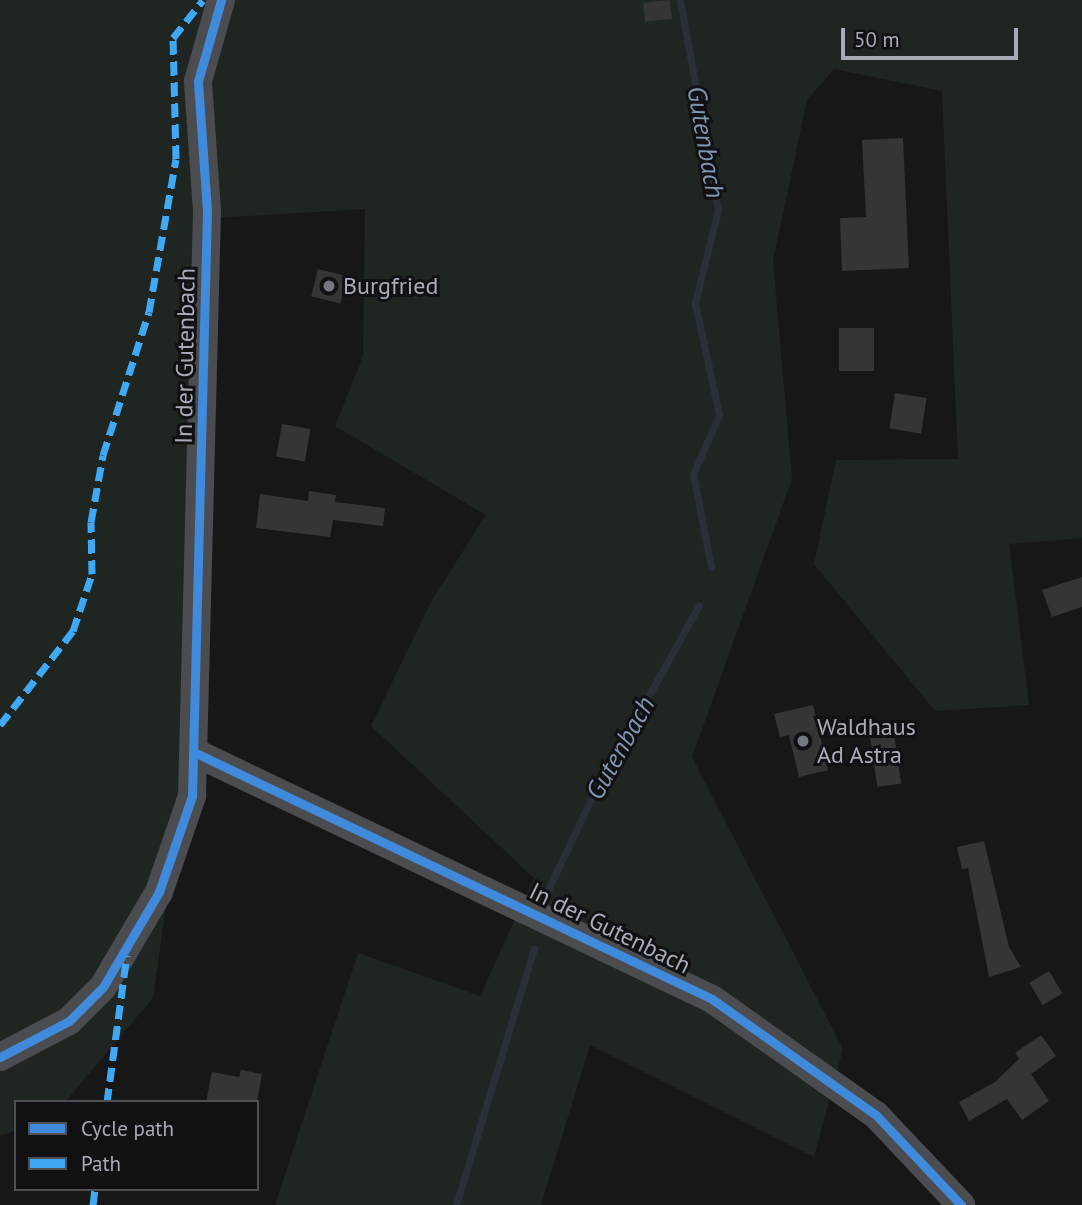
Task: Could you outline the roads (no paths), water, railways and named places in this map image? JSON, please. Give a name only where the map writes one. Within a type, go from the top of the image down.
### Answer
[{"type":"street","name":"In der Gutenbach","points":[[0,1057],[69,1021],[103,987],[159,892],[182,834],[198,754],[207,211],[198,81],[221,0]]},
{"type":"street","name":"In der Gutenbach","points":[[198,754],[712,999],[876,1115],[961,1205]]},
{"type":"waterway","name":"Gutenbach","points":[[680,0],[718,210],[695,303],[719,415],[693,474],[711,567]]},
{"type":"waterway","name":"Gutenbach","points":[[546,894],[590,801],[699,605]]},
{"type":"waterway","name":"Gutenbach","points":[[456,1205],[534,949]]},
{"type":"place","name":"Burgfried","points":[[329,286]]},
{"type":"place","name":"Waldhaus Ad Astra","points":[[803,741]]}]
